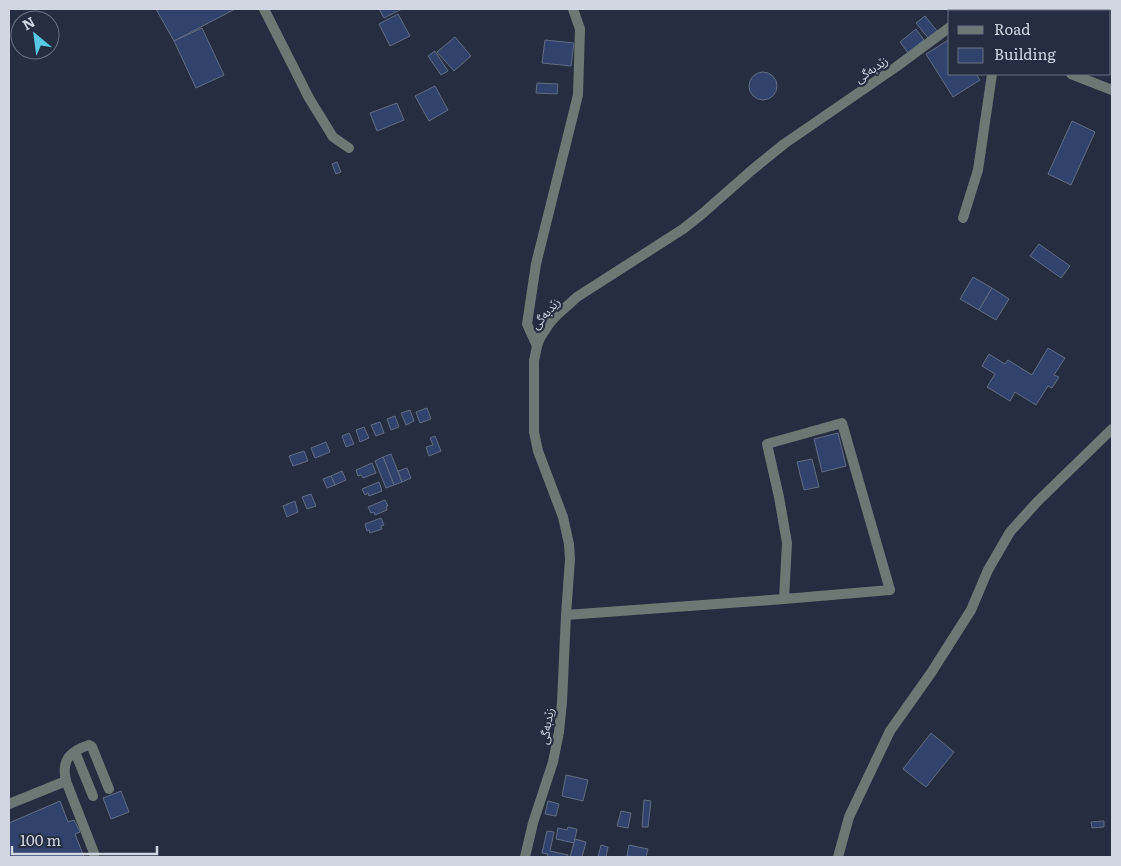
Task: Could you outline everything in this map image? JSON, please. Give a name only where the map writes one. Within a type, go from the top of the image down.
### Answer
[{"type":"street","points":[[264,9],[309,98],[333,136],[349,148]]},
{"type":"street","points":[[537,346],[528,324],[536,264],[578,94],[580,29],[573,9]]},
{"type":"street","name":"زێدبەگی","points":[[525,857],[533,823],[553,762],[559,732],[569,572],[569,544],[563,517],[538,451],[534,432],[534,362],[540,338],[549,324],[577,297],[683,228],[784,144],[889,72],[948,28]]},
{"type":"street","points":[[963,218],[978,170],[992,75]]},
{"type":"street","points":[[1074,75],[1112,90]]},
{"type":"street","points":[[566,615],[784,599],[890,590],[842,423],[766,444],[779,497],[787,543],[784,599]]},
{"type":"street","points":[[838,857],[850,817],[890,730],[931,673],[972,610],[988,570],[1010,532],[1037,502],[1112,429]]},
{"type":"street","points":[[94,857],[66,781],[64,773],[66,761],[75,752],[89,745],[92,746],[109,790]]},
{"type":"street","points":[[75,752],[93,796]]},
{"type":"street","points":[[9,804],[66,781]]},
{"type":"building","points":[[156,9],[235,9],[174,41]]},
{"type":"building","points":[[379,9],[402,9],[384,18]]},
{"type":"building","points":[[398,14],[410,36],[390,46],[379,24]]},
{"type":"building","points":[[925,16],[937,31],[928,38],[916,23]]},
{"type":"building","points":[[202,28],[224,75],[196,88],[174,41]]},
{"type":"building","points":[[916,29],[924,40],[908,53],[900,42]]},
{"type":"building","points":[[455,37],[471,56],[454,71],[437,52]]},
{"type":"building","points":[[545,40],[574,43],[571,66],[542,63]]},
{"type":"building","points":[[948,40],[948,75],[977,75],[980,80],[953,97],[926,54]]},
{"type":"building","points":[[435,51],[448,71],[441,75],[428,56]]},
{"type":"building","points":[[763,72],[773,76],[777,86],[773,96],[763,100],[753,96],[749,86],[753,76]]},
{"type":"building","points":[[537,83],[558,84],[557,94],[536,93]]},
{"type":"building","points":[[435,86],[448,110],[429,121],[415,96]]},
{"type":"building","points":[[397,103],[404,120],[377,131],[370,113]]},
{"type":"building","points":[[1072,121],[1095,132],[1071,185],[1048,174]]},
{"type":"building","points":[[337,162],[341,172],[336,174],[332,164]]},
{"type":"building","points":[[1039,244],[1070,266],[1061,278],[1030,256]]},
{"type":"building","points":[[973,277],[992,288],[979,310],[960,299]]},
{"type":"building","points":[[992,288],[1009,299],[996,320],[979,310]]},
{"type":"building","points":[[1048,348],[1065,358],[1054,375],[1059,377],[1052,388],[1048,386],[1036,405],[1015,392],[1010,401],[987,387],[995,374],[982,366],[989,354],[1005,364],[1008,360],[1032,375]]},
{"type":"building","points":[[427,408],[431,419],[420,423],[416,412]]},
{"type":"building","points":[[410,410],[414,421],[406,425],[401,413]]},
{"type":"building","points":[[395,416],[399,427],[391,430],[387,419]]},
{"type":"building","points":[[380,422],[384,433],[376,436],[371,425]]},
{"type":"building","points":[[364,427],[369,438],[360,442],[356,430]]},
{"type":"building","points":[[349,433],[354,444],[346,447],[342,436]]},
{"type":"building","points":[[838,433],[846,466],[822,472],[814,439]]},
{"type":"building","points":[[435,436],[441,451],[429,456],[426,447],[433,445],[430,438]]},
{"type":"building","points":[[326,442],[330,452],[315,458],[311,448]]},
{"type":"building","points":[[304,451],[308,461],[293,466],[289,456]]},
{"type":"building","points":[[391,454],[402,482],[394,485],[383,457]]},
{"type":"building","points":[[383,457],[394,485],[386,488],[375,461]]},
{"type":"building","points":[[812,459],[819,487],[804,490],[797,462]]},
{"type":"building","points":[[372,463],[376,473],[363,478],[361,475],[358,476],[356,470]]},
{"type":"building","points":[[407,468],[411,478],[402,482],[398,471]]},
{"type":"building","points":[[342,471],[346,480],[335,485],[331,476]]},
{"type":"building","points":[[331,476],[335,485],[327,488],[323,479]]},
{"type":"building","points":[[379,482],[382,491],[369,496],[368,493],[365,495],[362,489]]},
{"type":"building","points":[[311,494],[316,506],[307,509],[302,497]]},
{"type":"building","points":[[385,500],[388,506],[386,506],[387,510],[375,515],[374,512],[371,513],[368,507]]},
{"type":"building","points":[[295,501],[298,512],[287,517],[283,506]]},
{"type":"building","points":[[381,518],[384,525],[381,526],[382,529],[370,533],[369,530],[367,531],[365,524]]},
{"type":"building","points":[[931,733],[954,752],[926,787],[903,769]]},
{"type":"building","points":[[566,775],[588,780],[583,801],[562,796]]},
{"type":"building","points":[[121,791],[129,812],[111,819],[103,798]]},
{"type":"building","points":[[644,800],[651,801],[648,827],[642,827]]},
{"type":"building","points":[[60,801],[68,822],[74,820],[80,832],[75,834],[84,857],[9,857],[9,823]]},
{"type":"building","points":[[548,801],[559,804],[556,816],[545,814]]},
{"type":"building","points":[[621,811],[631,813],[628,828],[617,826]]},
{"type":"building","points":[[1104,821],[1104,827],[1092,828],[1091,822]]},
{"type":"building","points":[[568,827],[577,829],[574,843],[556,839],[558,828],[567,830]]},
{"type":"building","points":[[547,831],[554,832],[550,851],[568,855],[567,857],[547,857],[548,854],[542,853]]},
{"type":"building","points":[[575,839],[586,842],[582,857],[570,857]]},
{"type":"building","points":[[601,845],[608,847],[606,857],[598,857]]},
{"type":"building","points":[[629,845],[648,849],[646,857],[627,856]]}]
